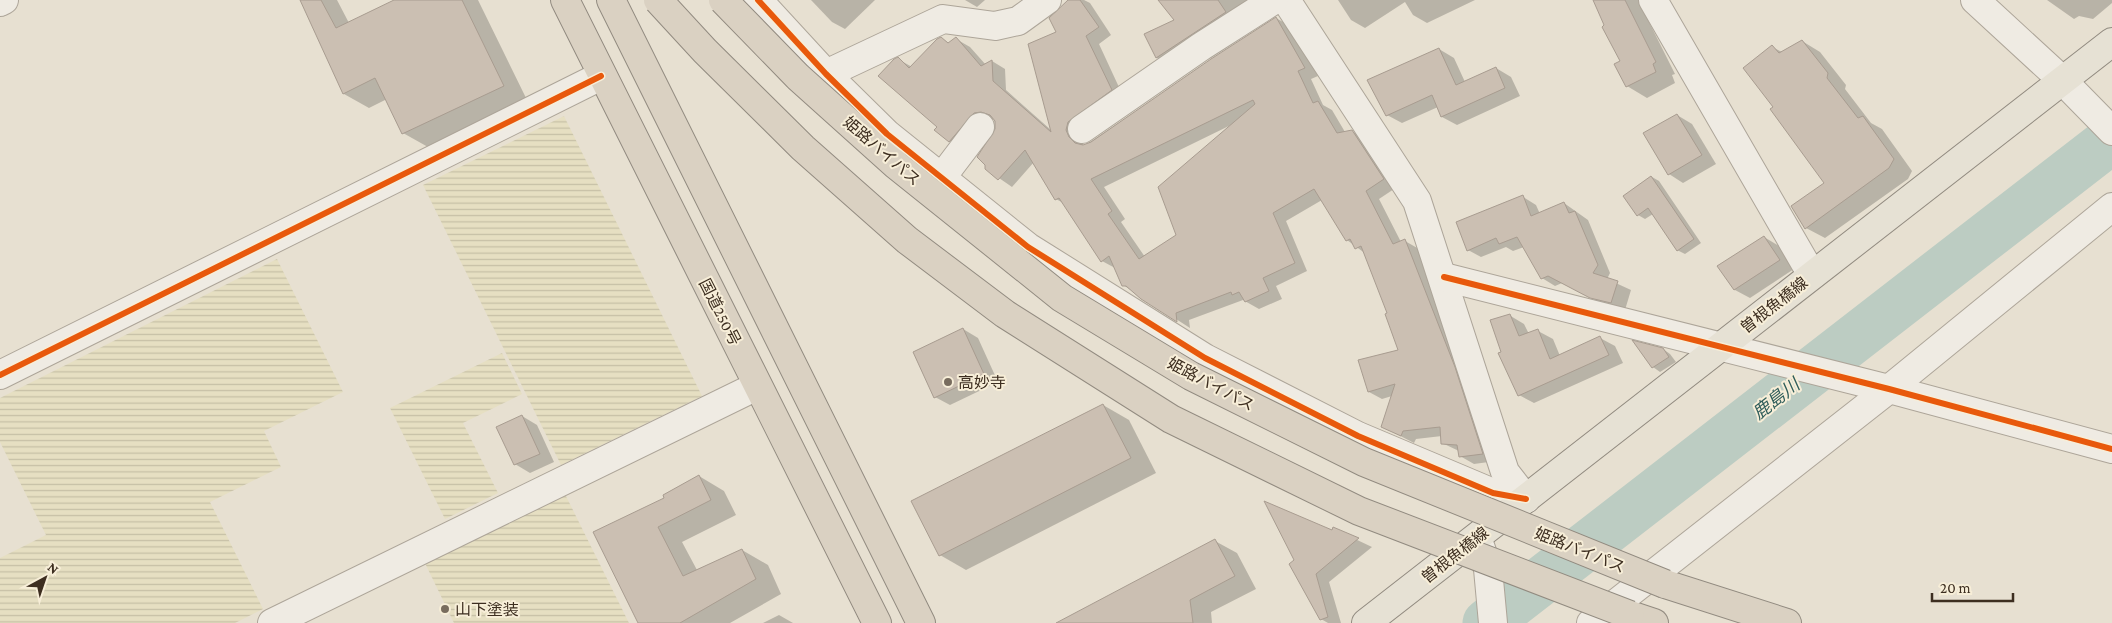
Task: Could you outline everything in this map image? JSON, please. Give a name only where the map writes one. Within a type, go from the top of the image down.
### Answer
[{"type":"highway","name":"国道250号","points":[[565,0],[601,76],[877,623]]},
{"type":"highway","points":[[611,0],[921,623]]},
{"type":"highway","points":[[658,0],[705,51],[802,148],[907,240],[1014,319],[1171,419],[1359,511],[1642,619]]},
{"type":"highway","name":"姫路バイパス","points":[[723,0],[798,77],[896,165],[1062,298],[1191,376],[1364,462],[1665,584],[1787,623]]},
{"type":"main road","name":"曽根魚橋線","points":[[1366,623],[1477,539],[2112,42]]},
{"type":"street","points":[[0,2],[4,0]]},
{"type":"street","points":[[758,0],[826,74],[887,134],[1028,247],[1205,358],[1358,436],[1493,493],[1526,499]]},
{"type":"street","points":[[1082,129],[1146,73],[1274,0]]},
{"type":"street","points":[[1286,0],[1418,201],[1444,277],[1505,472],[1526,499]]},
{"type":"street","points":[[1653,0],[1812,276]]},
{"type":"street","points":[[1975,0],[2062,80],[2104,123]]},
{"type":"street","points":[[826,74],[943,18],[995,26],[1018,21],[1038,2]]},
{"type":"street","points":[[0,375],[601,76]]},
{"type":"street","points":[[942,177],[980,127]]},
{"type":"street","points":[[1591,623],[1889,390],[2112,207]]},
{"type":"street","points":[[1444,277],[2112,448]]},
{"type":"street","points":[[272,623],[757,386]]},
{"type":"street","points":[[1477,539],[1488,569],[1493,623]]},
{"type":"shaded area","points":[[564,116],[702,396],[561,465],[423,185]]},
{"type":"shaded area","points":[[277,259],[343,392],[264,431],[281,467],[210,502],[263,609],[235,623],[0,623],[0,558],[46,535],[0,442],[0,398]]},
{"type":"shaded area","points":[[502,353],[522,394],[463,423],[498,493],[445,519],[390,408]]},
{"type":"shaded area","points":[[562,488],[629,623],[454,623],[422,557]]},
{"type":"building","points":[[300,0],[321,0],[336,28],[394,0],[462,0],[504,86],[402,134],[375,78],[343,94]]},
{"type":"building","points":[[1068,0],[1080,0],[1099,27],[1086,36],[1112,90],[1068,122],[1066,130],[1069,137],[1075,143],[1083,145],[1091,142],[1211,59],[1276,17],[1305,68],[1298,71],[1313,103],[1318,101],[1337,133],[1352,130],[1384,179],[1366,191],[1393,244],[1405,239],[1455,367],[1483,454],[1459,457],[1457,445],[1441,444],[1440,427],[1403,431],[1401,436],[1381,427],[1395,384],[1368,392],[1358,360],[1398,350],[1385,314],[1387,313],[1361,246],[1355,249],[1350,239],[1346,241],[1314,189],[1273,213],[1295,263],[1263,278],[1269,291],[1245,302],[1239,292],[1232,295],[1231,292],[1176,313],[1177,322],[1141,299],[1126,286],[1122,286],[1109,256],[1101,262],[1059,198],[1055,200],[1025,150],[998,180],[985,169],[985,165],[977,157],[995,129],[995,121],[990,115],[981,112],[974,113],[949,142],[934,130],[937,127],[878,76],[898,57],[909,68],[937,39],[941,37],[948,43],[956,37],[981,66],[992,60],[993,81],[1051,132],[1028,44],[1056,32],[1049,18]],"holes":[[[1253,100],[1255,104],[1158,187],[1176,235],[1139,259],[1108,214],[1112,211],[1091,179]]]},
{"type":"building","points":[[1158,0],[1218,0],[1226,12],[1156,58],[1144,34],[1174,20]]},
{"type":"building","points":[[1593,0],[1625,0],[1656,62],[1653,64],[1656,72],[1626,87],[1614,64],[1620,61],[1602,27],[1604,25]]},
{"type":"building","points":[[1802,40],[1828,73],[1827,78],[1858,118],[1863,116],[1894,159],[1889,168],[1805,229],[1791,206],[1824,183],[1770,109],[1773,107],[1743,68],[1772,45],[1779,53]]},
{"type":"building","points":[[1439,48],[1456,85],[1496,67],[1505,88],[1441,117],[1432,95],[1386,116],[1367,80]]},
{"type":"building","points":[[1677,114],[1702,155],[1668,175],[1643,133]]},
{"type":"building","points":[[1651,176],[1694,239],[1677,251],[1648,208],[1637,216],[1623,196]]},
{"type":"building","points":[[1523,195],[1531,216],[1564,202],[1569,213],[1575,211],[1598,265],[1593,273],[1618,281],[1611,303],[1590,298],[1548,276],[1541,279],[1517,237],[1499,244],[1496,238],[1467,251],[1456,222]]},
{"type":"building","points":[[1764,236],[1780,260],[1734,290],[1717,266]]},
{"type":"building","points":[[1510,314],[1519,336],[1538,329],[1550,359],[1600,336],[1609,355],[1518,396],[1498,353],[1501,352],[1490,320]]},
{"type":"building","points":[[963,328],[984,374],[934,398],[913,352]]},
{"type":"building","points":[[1632,340],[1663,348],[1669,357],[1652,368]]},
{"type":"building","points":[[1103,404],[1131,458],[939,556],[911,501]]},
{"type":"building","points":[[522,415],[540,454],[514,465],[496,427]]},
{"type":"building","points":[[699,475],[711,500],[658,527],[683,576],[742,549],[756,579],[680,623],[638,623],[593,532],[664,498],[663,495]]},
{"type":"building","points":[[1264,501],[1332,530],[1333,527],[1359,538],[1316,574],[1328,617],[1320,620],[1289,564],[1294,560]]},
{"type":"building","points":[[1215,539],[1235,576],[1190,600],[1193,623],[1056,623]]},
{"type":"waterway","name":"鹿島川","points":[[1487,623],[2112,139]]},
{"type":"cycle path","points":[[758,0],[826,74],[887,134],[1028,247],[1205,358],[1358,436],[1493,493],[1526,499]]},
{"type":"cycle path","points":[[0,375],[601,76]]},
{"type":"cycle path","points":[[1444,277],[1889,389],[2112,449]]},
{"type":"place","name":"高妙寺","points":[[948,382]]},
{"type":"place","name":"山下塗装","points":[[445,609]]}]
